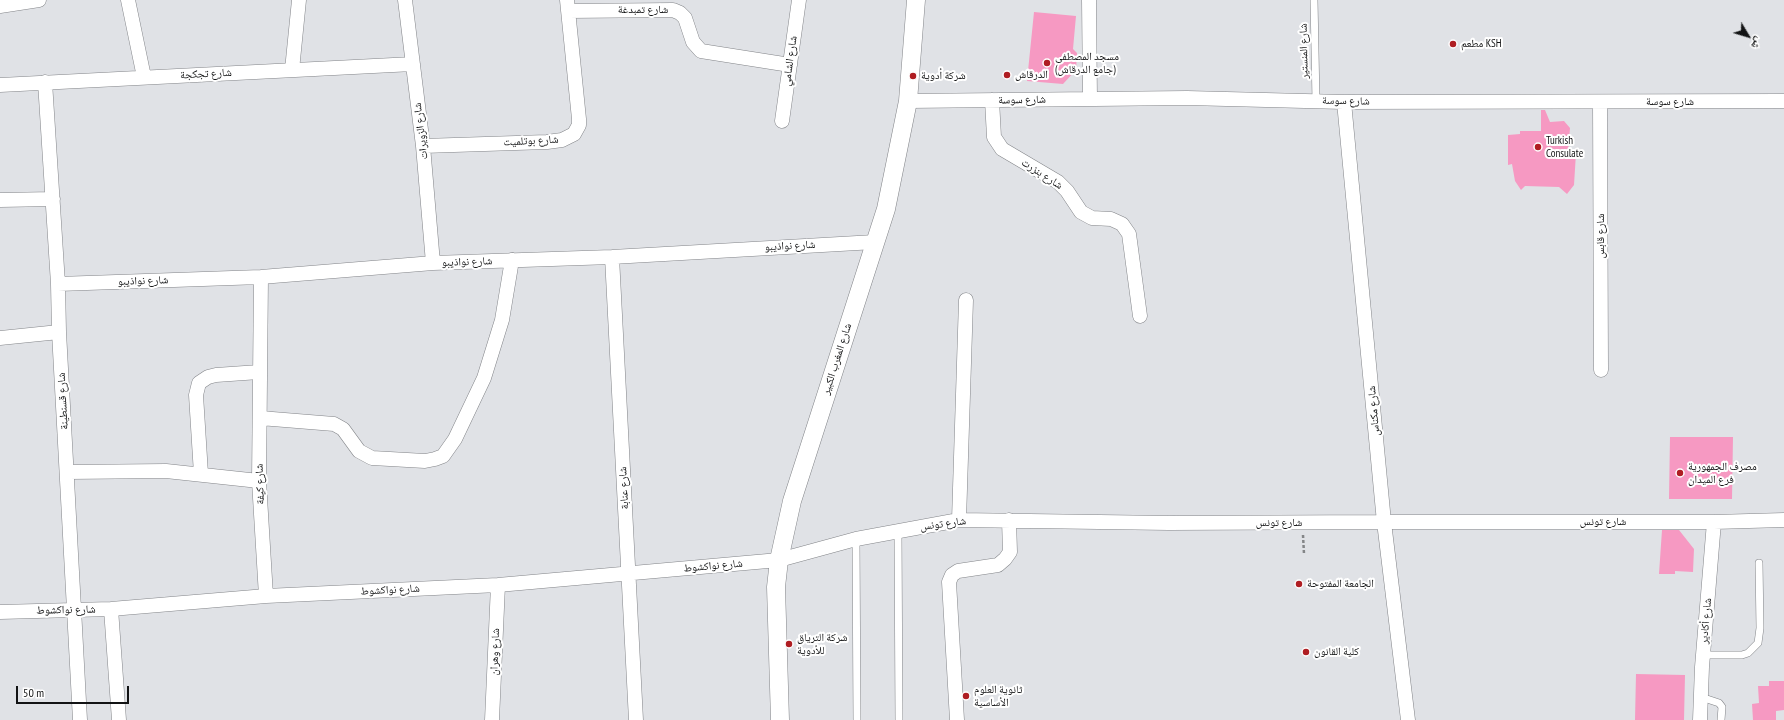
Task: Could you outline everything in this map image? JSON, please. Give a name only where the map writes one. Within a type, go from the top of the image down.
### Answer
[{"type":"street","points":[[0,6],[39,0]]},
{"type":"street","points":[[128,0],[144,77]]},
{"type":"street","points":[[292,70],[299,0]]},
{"type":"street","name":"شارع الزويرات","points":[[405,0],[423,146],[433,263]]},
{"type":"street","name":"شارع الشامي","points":[[782,121],[799,0]]},
{"type":"street","name":"شارع المغرب الكبير","points":[[780,720],[776,587],[779,560],[792,501],[886,209],[908,101],[916,0]]},
{"type":"street","points":[[1089,0],[1090,99]]},
{"type":"street","name":"شارع تمبدغة","points":[[567,6],[673,10],[680,13],[684,18],[693,42],[701,51],[790,65]]},
{"type":"street","name":"شارع بوتلميت","points":[[423,146],[547,142],[562,140],[574,134],[579,119],[567,6]]},
{"type":"street","name":"شارع تجكجة","points":[[0,85],[412,64]]},
{"type":"street","name":"شارع قسنطينة","points":[[45,82],[76,610],[80,720]]},
{"type":"street","name":"شارع سوسة","points":[[908,101],[1187,98],[1344,102],[1784,101]]},
{"type":"street","name":"شارع بنزرت","points":[[992,100],[994,137],[1002,149],[1058,182],[1067,191],[1081,212],[1092,218],[1111,219],[1122,224],[1126,229],[1129,234],[1140,316]]},
{"type":"street","name":"شارع مكناس","points":[[1344,102],[1384,522],[1408,720]]},
{"type":"street","name":"شارع قابس","points":[[1600,102],[1601,370]]},
{"type":"street","points":[[0,200],[53,199]]},
{"type":"street","name":"شارع نواذيبو","points":[[58,284],[261,277],[433,263],[612,257],[875,242]]},
{"type":"street","name":"شارع عنابة","points":[[612,257],[636,720]]},
{"type":"street","points":[[260,418],[334,424],[343,429],[359,451],[372,458],[425,461],[435,460],[442,456],[451,446],[484,378],[502,320],[512,260]]},
{"type":"street","name":"شارع كيفة","points":[[261,277],[259,481],[266,596]]},
{"type":"street","points":[[959,520],[966,300]]},
{"type":"street","points":[[0,338],[59,332]]},
{"type":"street","points":[[201,474],[196,395],[199,383],[203,379],[212,376],[259,372]]},
{"type":"street","points":[[68,472],[142,470],[201,474],[259,481]]},
{"type":"street","name":"شارع تونس","points":[[779,560],[856,539],[959,520],[1169,523],[1714,522],[1784,520]]},
{"type":"street","points":[[956,720],[949,582],[952,575],[958,571],[998,565],[1006,559],[1010,552],[1009,520]]},
{"type":"street","name":"شارع أكادير","points":[[1700,720],[1703,655],[1714,522]]},
{"type":"street","name":"شارع نواكشوط","points":[[0,612],[111,609],[266,596],[498,585],[779,560]]},
{"type":"street","name":"شارع وهران","points":[[492,720],[498,585]]},
{"type":"street","points":[[111,609],[119,720]]},
{"type":"lane","name":"شارع المنستير","points":[[1314,0],[1316,101]]},
{"type":"lane","points":[[898,531],[899,720]]},
{"type":"lane","points":[[856,539],[857,720]]},
{"type":"lane","points":[[1703,655],[1742,655],[1748,653],[1758,643],[1760,628],[1759,563]]},
{"type":"lane","points":[[1701,697],[1719,703],[1722,707],[1721,720]]},
{"type":"path","points":[[1303,523],[1304,554]]},
{"type":"building","points":[[1034,12],[1076,16],[1073,49],[1077,53],[1076,70],[1063,84],[1027,81]]},
{"type":"building","name":"Turkish Consulate","points":[[1541,110],[1545,110],[1550,122],[1564,121],[1570,128],[1568,153],[1576,153],[1574,185],[1567,194],[1559,187],[1525,186],[1521,190],[1515,181],[1512,164],[1508,165],[1508,135],[1520,134],[1520,131],[1541,131]]},
{"type":"building","points":[[1670,437],[1733,437],[1732,499],[1669,499]]},
{"type":"building","points":[[1662,530],[1679,530],[1694,549],[1693,572],[1675,571],[1675,574],[1659,574]]},
{"type":"building","points":[[1636,674],[1685,675],[1684,720],[1635,720]]},
{"type":"building","points":[[1769,681],[1784,681],[1784,710],[1776,711],[1776,720],[1753,720],[1752,704],[1759,703],[1758,686],[1769,686]]},
{"type":"place","name":"مطعم KSH","points":[[1453,44]]},
{"type":"place","name":"مسجد المصطفى (جامع الدرقاش)","points":[[1047,63]]},
{"type":"place","name":"الدرقاش","points":[[1007,75]]},
{"type":"place","name":"شركة أدوية","points":[[913,76]]},
{"type":"place","name":"Turkish Consulate","points":[[1538,147]]},
{"type":"place","name":"مصرف الجمهورية فرع الميدان","points":[[1680,473]]},
{"type":"place","name":"الجامعة المفتوحة","points":[[1299,584]]},
{"type":"place","name":"شركة الترياق للأدوية","points":[[789,644]]},
{"type":"place","name":"كلية القانون","points":[[1306,652]]},
{"type":"place","name":"ثانوية العلوم الأساسية","points":[[966,696]]}]
